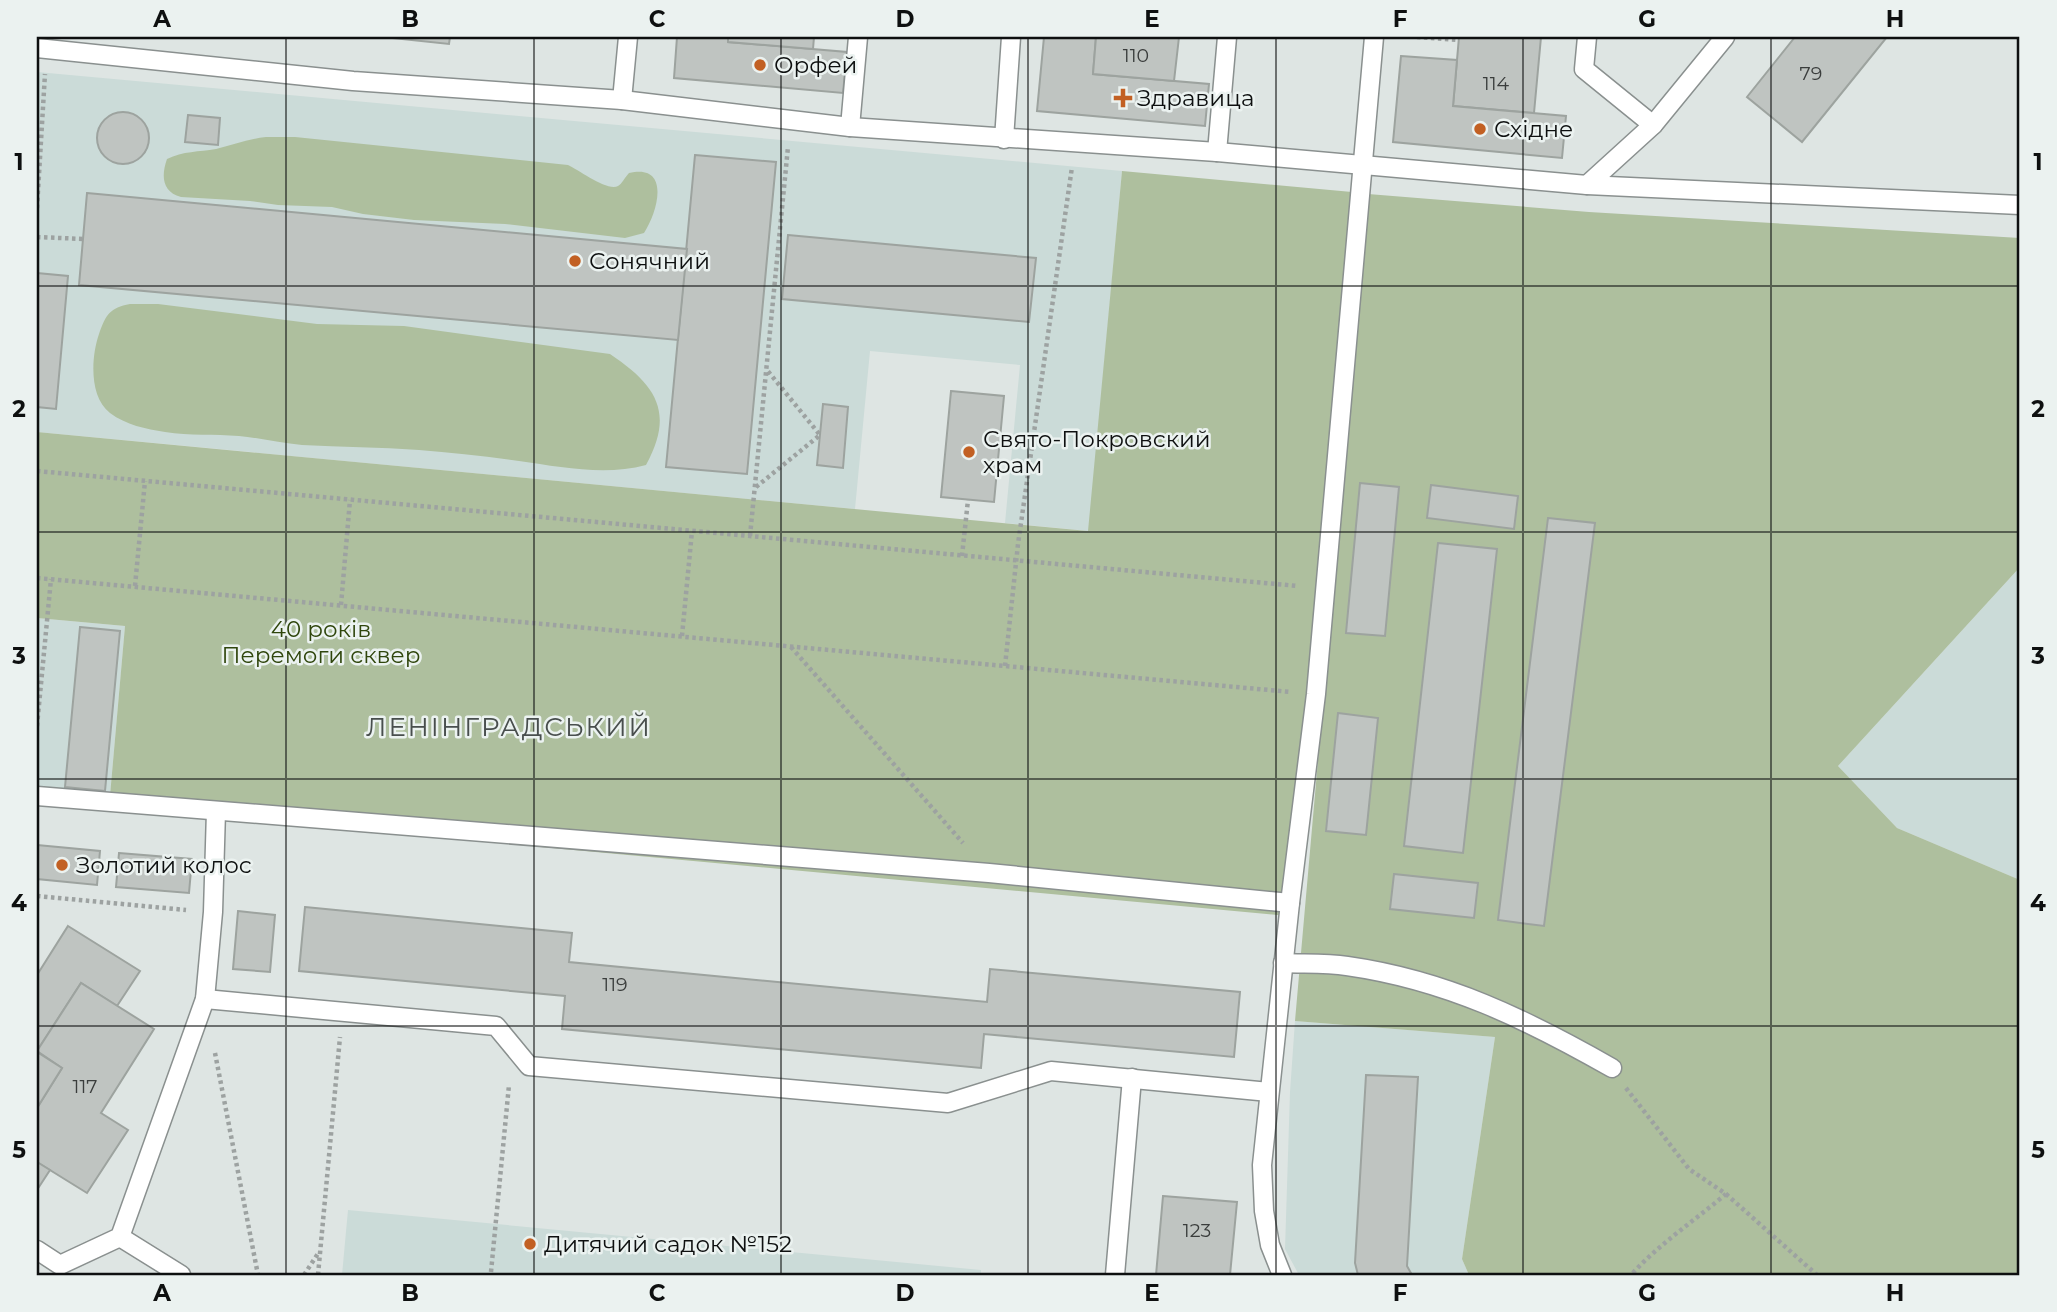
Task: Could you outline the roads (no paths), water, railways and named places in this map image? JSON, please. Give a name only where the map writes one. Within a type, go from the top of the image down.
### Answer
[{"type":"lane","points":[[622,100],[628,37]]},
{"type":"lane","points":[[850,127],[858,37]]},
{"type":"lane","points":[[1004,139],[1011,37]]},
{"type":"lane","points":[[1217,152],[1227,37]]},
{"type":"lane","points":[[1282,1275],[1270,1245],[1264,1211],[1262,1165],[1283,963],[1316,694],[1374,37]]},
{"type":"lane","points":[[1587,37],[1584,69],[1653,125]]},
{"type":"lane","points":[[1587,185],[1653,125],[1725,37]]},
{"type":"lane","points":[[42,49],[353,81],[622,100],[850,127],[1217,152],[1587,185],[2020,205]]},
{"type":"lane","points":[[37,796],[989,873],[1290,903]]},
{"type":"lane","points":[[37,1250],[60,1265],[120,1237],[205,999],[213,912],[216,811]]},
{"type":"lane","points":[[1283,963],[1346,965],[1456,991],[1541,1028],[1612,1068]]},
{"type":"lane","points":[[205,999],[496,1026],[529,1066],[948,1103],[1051,1070],[1269,1092]]},
{"type":"lane","points":[[1115,1275],[1132,1078]]},
{"type":"lane","points":[[120,1237],[181,1275]]},
{"type":"place","name":"Орфей","points":[[760,65]]},
{"type":"place","name":"Здравица","points":[[1123,98]]},
{"type":"place","name":"Східне","points":[[1480,129]]},
{"type":"place","name":"Сонячний","points":[[575,261]]},
{"type":"place","name":"Свято-Покровский храм","points":[[969,452]]},
{"type":"place","name":"Золотий колос","points":[[62,865]]},
{"type":"place","name":"Дитячий садок №152","points":[[530,1244]]},
{"type":"district","name":"ЛЕНІНГРАДСЬКИЙ","points":[[509,727]]},
{"type":"park label","name":"40 років Перемоги сквер","points":[[321,642]]}]
